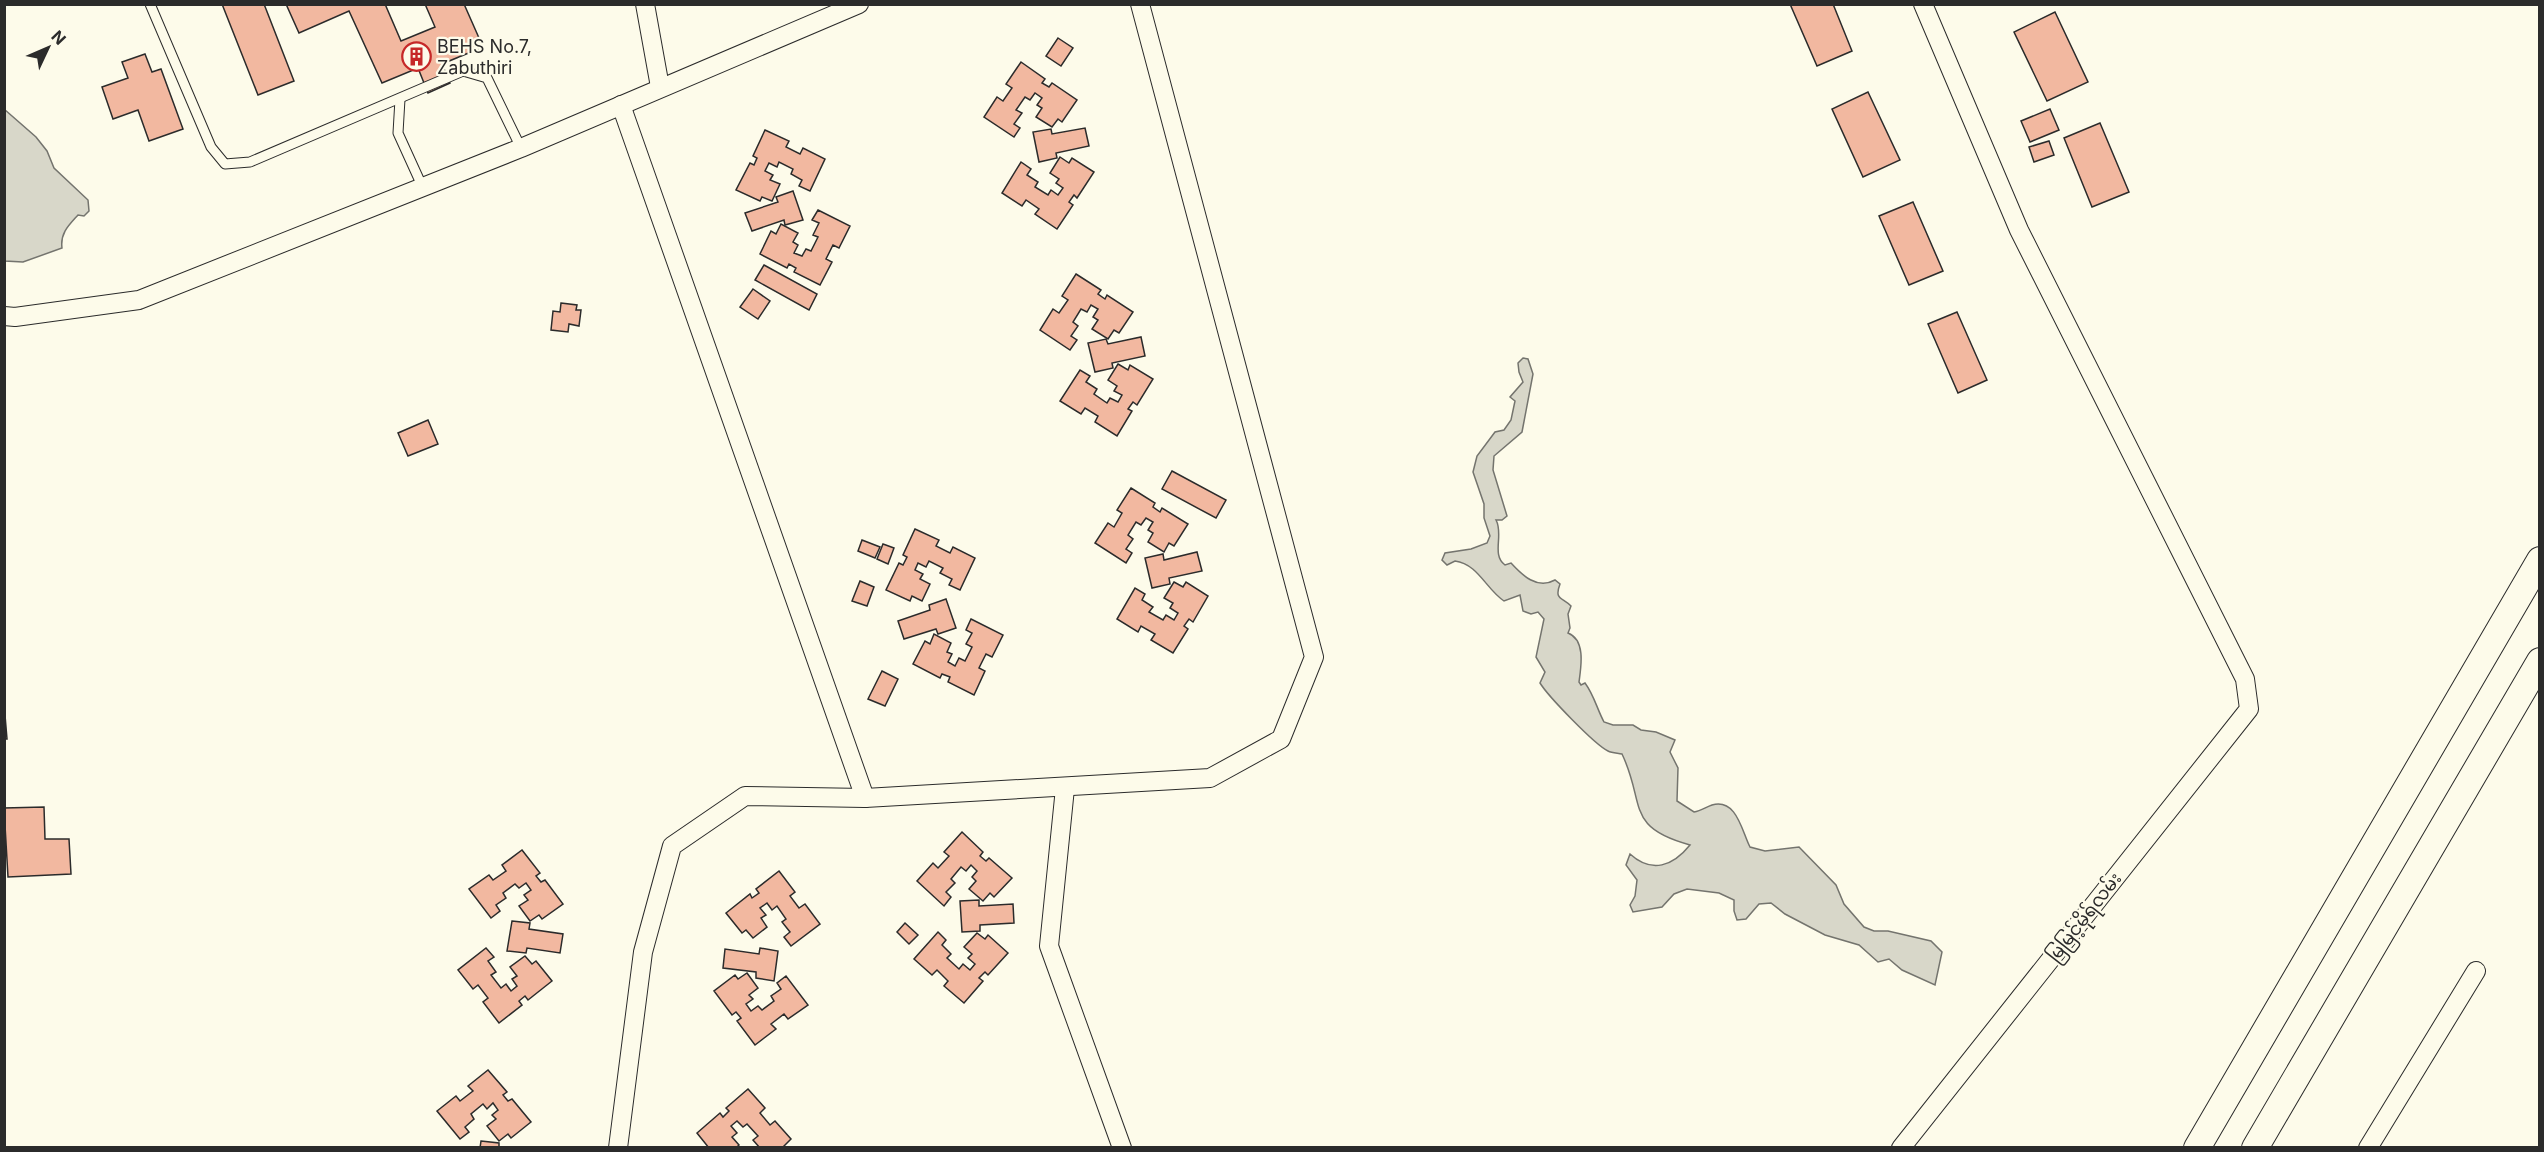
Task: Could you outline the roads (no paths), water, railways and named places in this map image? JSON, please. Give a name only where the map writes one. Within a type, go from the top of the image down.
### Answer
[{"type":"main road","points":[[2197,1148],[2540,561]]},
{"type":"main road","points":[[2255,1148],[2540,661]]},
{"type":"street","points":[[645,4],[660,87]]},
{"type":"street","points":[[4,316],[15,317],[139,300],[521,148],[859,4]]},
{"type":"street","points":[[618,1148],[643,952],[672,846],[745,796],[865,798],[1210,778],[1281,739],[1314,657],[1140,4]]},
{"type":"street","name":"မြမြင့်မိုရ်လမ်း","points":[[1901,1148],[2249,709],[2245,679],[2019,230],[1923,4]]},
{"type":"street","points":[[621,105],[865,798]]},
{"type":"street","points":[[1065,788],[1049,946],[1122,1148]]},
{"type":"street","points":[[2368,1148],[2476,971]]},
{"type":"lane","points":[[150,4],[211,147],[225,164],[250,162],[463,71],[487,78],[521,148]]},
{"type":"lane","points":[[400,99],[398,133],[423,188]]},
{"type":"place","name":"BEHS No.7, Zabuthiri","points":[[416,56]]}]
